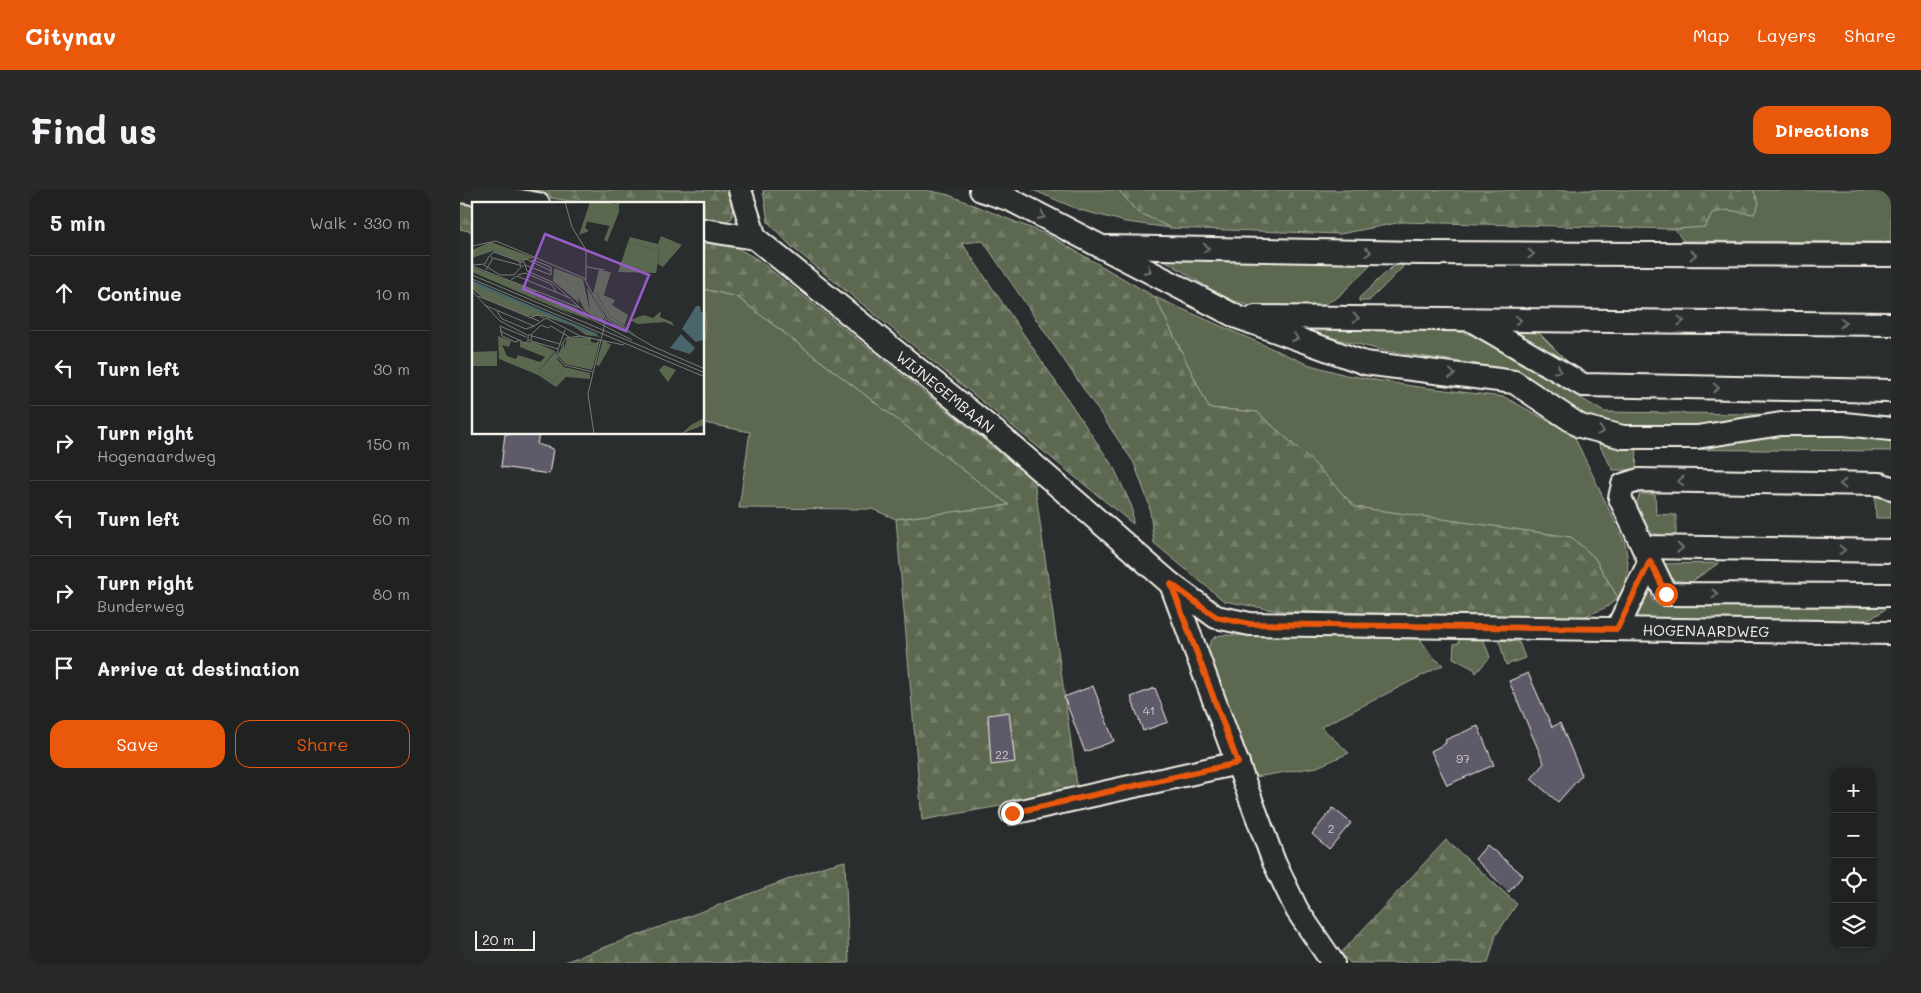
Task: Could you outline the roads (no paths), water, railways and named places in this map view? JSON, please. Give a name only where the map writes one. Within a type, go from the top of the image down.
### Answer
[{"type":"street","points":[[981,190],[1011,200],[1237,317],[1365,363],[1514,382],[1580,426],[1623,437],[1697,437],[1781,424],[1844,424],[1891,430]]},
{"type":"street","points":[[460,191],[526,202]]},
{"type":"street","points":[[705,230],[755,238],[740,191]]},
{"type":"street","name":"WIJNEGEMBAAN","points":[[755,238],[1003,438],[1171,584]]},
{"type":"street","points":[[1105,247],[1420,254],[1891,255]]},
{"type":"street","points":[[1237,317],[1891,324]]},
{"type":"street","points":[[1470,319],[1583,385],[1891,391]]},
{"type":"street","points":[[1891,488],[1880,484],[1639,480],[1623,485],[1620,498],[1666,594],[1891,595]]},
{"type":"street","points":[[1646,554],[1891,551]]},
{"type":"street","points":[[1617,629],[1646,554]]},
{"type":"street","points":[[1171,584],[1274,862],[1297,910],[1332,963]]},
{"type":"street","name":"HOGENAARDWEG","points":[[1171,584],[1216,617],[1250,624],[1891,633]]},
{"type":"street","points":[[1012,813],[1238,763]]}]
